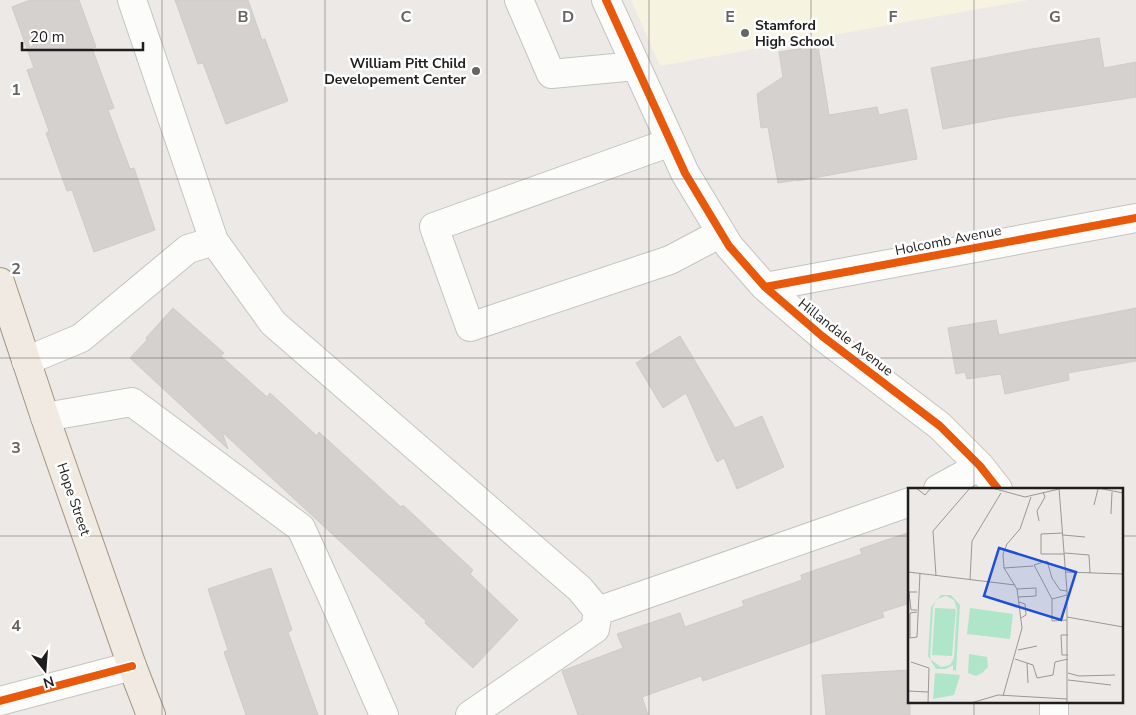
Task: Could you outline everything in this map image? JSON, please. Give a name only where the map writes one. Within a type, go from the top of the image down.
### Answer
[{"type":"main road","name":"Hope Street","points":[[0,282],[45,417],[150,715]]},
{"type":"street","points":[[132,0],[214,241],[273,323],[580,590],[598,611]]},
{"type":"street","points":[[519,0],[551,74],[636,66]]},
{"type":"street","name":"Hillandale Avenue","points":[[606,0],[685,172],[729,246],[765,287],[822,336],[940,426],[980,466],[997,488]]},
{"type":"street","points":[[671,142],[434,227],[470,327],[670,260],[721,233]]},
{"type":"street","name":"Holcomb Avenue","points":[[765,287],[1136,218]]},
{"type":"street","points":[[26,361],[81,338],[188,249],[214,241]]},
{"type":"street","points":[[45,417],[132,402],[300,528],[384,715]]},
{"type":"street","points":[[940,488],[980,466]]},
{"type":"street","points":[[598,611],[908,503]]},
{"type":"street","points":[[470,715],[595,629],[598,611]]},
{"type":"street","points":[[0,701],[132,666]]},
{"type":"street","points":[[1054,702],[1054,715]]},
{"type":"shaded area","name":"Stamford High School","points":[[631,0],[1029,0],[660,66]]},
{"type":"building","points":[[30,0],[79,0],[96,47],[92,48],[114,108],[108,110],[130,169],[134,168],[155,230],[94,252],[72,190],[67,191],[46,133],[49,131],[27,70],[34,68],[12,7]]},
{"type":"building","points":[[175,0],[248,0],[262,40],[265,39],[288,101],[226,124],[203,63],[198,64]]},
{"type":"building","points":[[1099,38],[1104,68],[1136,62],[1136,97],[943,129],[931,68]]},
{"type":"building","points":[[818,46],[829,115],[877,107],[879,115],[907,109],[917,159],[778,183],[768,127],[761,128],[757,94],[783,77],[779,52]]},
{"type":"building","points":[[173,308],[224,353],[221,356],[267,397],[270,393],[317,436],[319,432],[401,507],[403,505],[473,570],[470,574],[518,620],[473,668],[425,623],[426,621],[222,432],[228,449],[130,358]]},
{"type":"building","points":[[1136,308],[1136,361],[1068,373],[1069,380],[1005,394],[1001,374],[967,379],[965,372],[956,374],[948,328],[996,320],[999,335]]},
{"type":"building","points":[[680,336],[735,428],[762,416],[784,467],[737,489],[724,458],[717,462],[686,393],[663,408],[636,363]]},
{"type":"building","points":[[908,533],[908,604],[882,612],[884,617],[703,681],[701,676],[642,697],[648,715],[578,715],[562,671],[623,648],[617,634],[680,613],[685,627],[744,606],[742,601],[802,580],[801,575],[862,554],[860,549]]},
{"type":"building","points":[[271,568],[292,630],[288,632],[318,715],[246,715],[224,652],[228,650],[208,589]]},
{"type":"building","points":[[908,670],[910,715],[826,715],[822,675]]},
{"type":"cycle path","points":[[606,0],[685,173],[729,246],[765,287],[822,336],[940,426],[980,466],[997,488]]},
{"type":"cycle path","points":[[765,287],[1136,218]]},
{"type":"cycle path","points":[[0,701],[132,666]]},
{"type":"place","name":"Stamford High School","points":[[745,33]]},
{"type":"place","name":"William Pitt Child Developement Center","points":[[476,71]]}]
